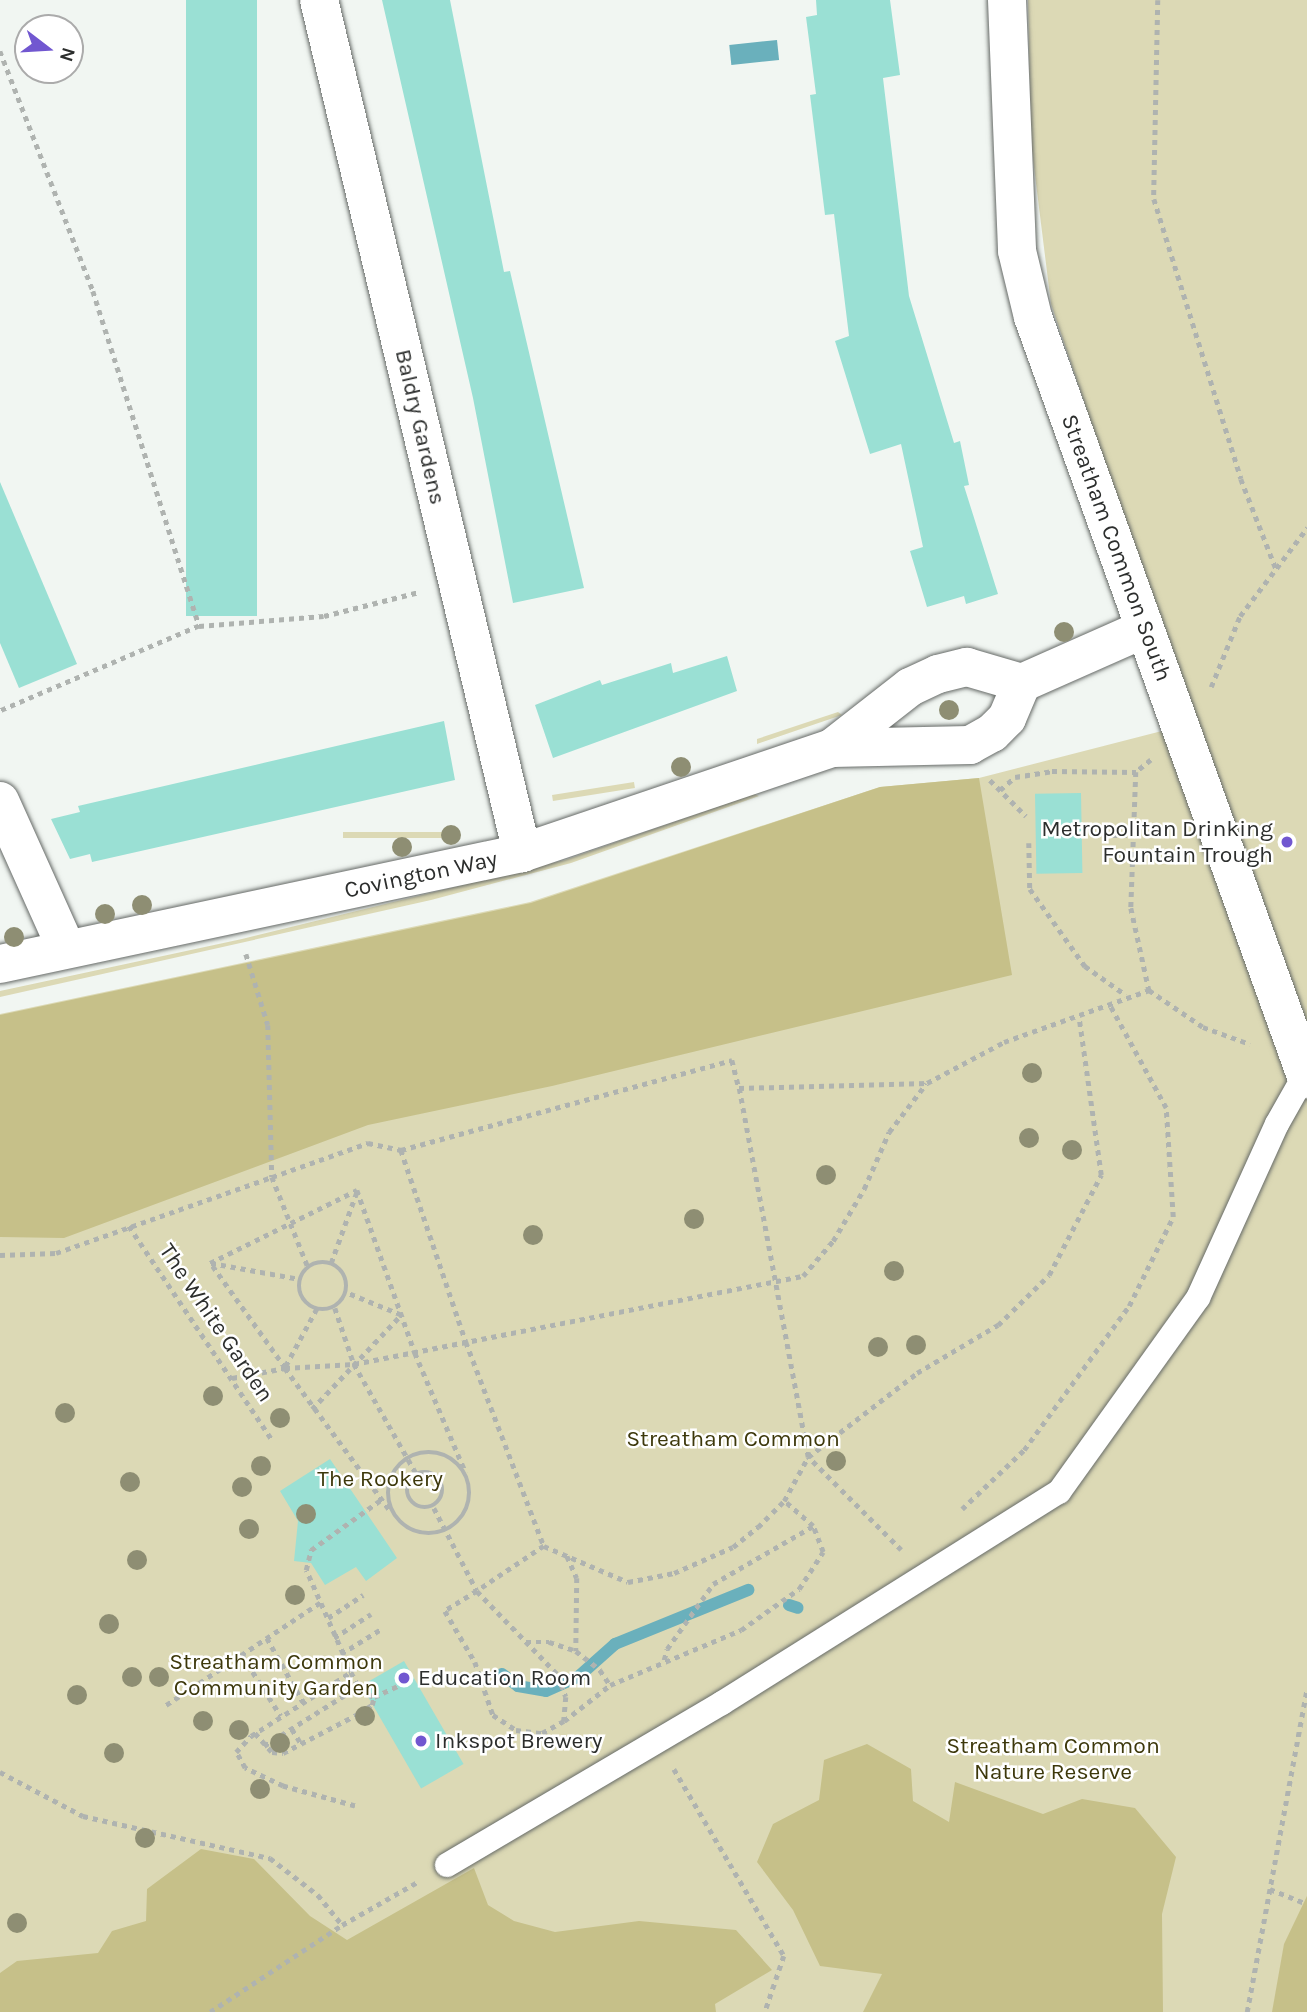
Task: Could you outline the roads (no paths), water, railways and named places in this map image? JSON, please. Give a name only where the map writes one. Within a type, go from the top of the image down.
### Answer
[{"type":"street","name":"Baldry Gardens","points":[[319,0],[522,853]]},
{"type":"street","name":"Streatham Common South","points":[[1007,0],[1017,251],[1033,317],[1306,1078]]},
{"type":"street","points":[[1021,683],[1144,629]]},
{"type":"street","name":"Covington Way","points":[[0,964],[66,948],[236,917],[522,853],[832,748],[970,745],[992,733],[1006,718],[1021,683],[967,667],[938,674],[909,688],[832,748]]},
{"type":"street","points":[[0,801],[66,948]]},
{"type":"lane","points":[[447,1865],[658,1741],[1059,1492],[1198,1298],[1277,1125],[1306,1078]]},
{"type":"water","points":[[777,40],[779,60],[731,65],[729,45]]},
{"type":"waterway","points":[[502,1674],[518,1686],[546,1691],[578,1677],[615,1644],[748,1590]]},
{"type":"waterway","points":[[789,1605],[798,1608]]},
{"type":"place","name":"Metropolitan Drinking Fountain Trough","points":[[1287,842]]},
{"type":"place","name":"Education Room","points":[[404,1678]]},
{"type":"place","name":"Inkspot Brewery","points":[[421,1741]]},
{"type":"park label","name":"Streatham Common","points":[[733,1439]]},
{"type":"park label","name":"The Rookery","points":[[380,1479]]},
{"type":"park label","name":"Streatham Common Community Garden","points":[[276,1675]]},
{"type":"park label","name":"Streatham Common Nature Reserve","points":[[1053,1759]]}]
